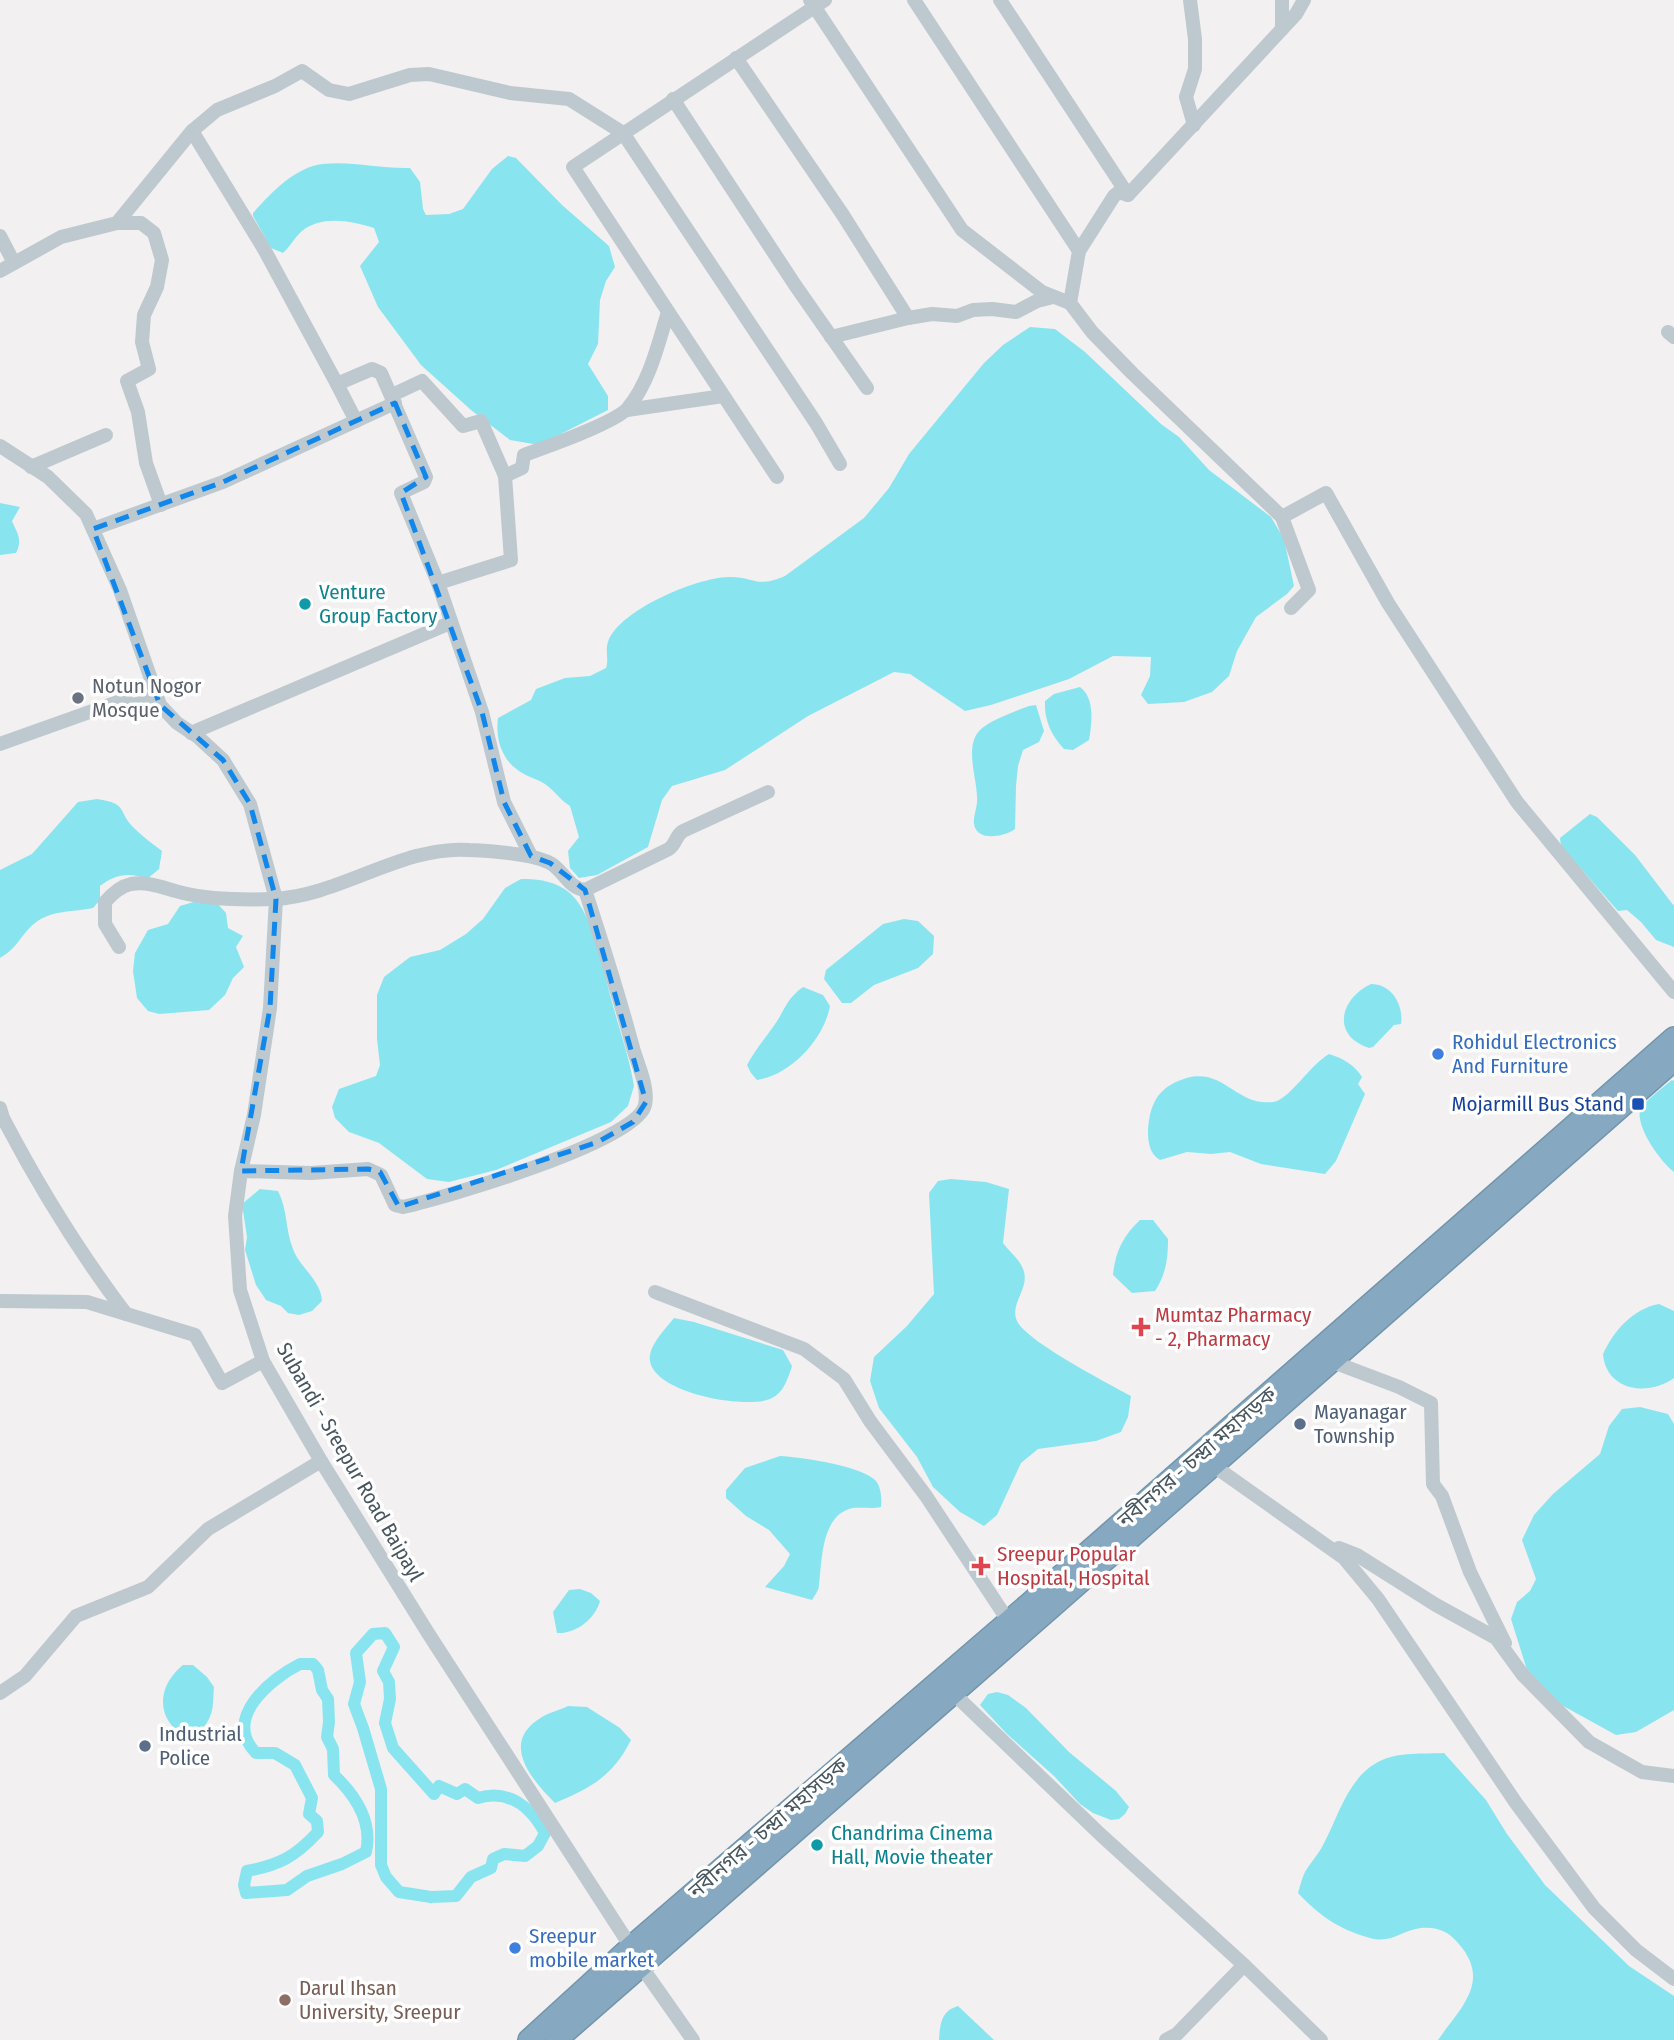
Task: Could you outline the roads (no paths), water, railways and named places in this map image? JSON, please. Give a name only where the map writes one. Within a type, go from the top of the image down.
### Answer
[{"type":"highway","name":"নবীনগর - চন্দ্রা মহাসড়ক","points":[[529,2040],[631,1947],[1009,1622],[1674,1038]]},
{"type":"highway","name":"নবীনগর - চন্দ্রা মহাসড়ক","points":[[556,2040],[1333,1362],[1674,1060]]},
{"type":"street","points":[[914,0],[1079,251]]},
{"type":"street","points":[[1000,0],[1128,195]]},
{"type":"street","points":[[1190,0],[1195,39],[1195,69],[1186,97],[1194,125]]},
{"type":"street","points":[[1282,0],[1282,29]]},
{"type":"street","points":[[1128,195],[1296,14],[1304,0]]},
{"type":"street","points":[[777,477],[573,167],[816,2],[962,230],[1042,292],[1070,303],[1116,357],[1282,516],[1309,590],[1291,608]]},
{"type":"street","points":[[736,58],[843,215],[908,318]]},
{"type":"street","points":[[117,223],[192,131],[217,110],[275,86],[302,71],[329,90],[349,94],[410,75],[429,74],[510,93],[569,99],[623,133],[816,423],[840,464]]},
{"type":"street","points":[[673,99],[867,388]]},
{"type":"street","points":[[192,131],[264,249],[356,421]]},
{"type":"street","points":[[1070,303],[1079,251],[1114,196],[1119,192],[1128,195]]},
{"type":"street","points":[[0,271],[61,237],[117,223],[141,222],[154,233],[162,260],[157,287],[144,315],[142,342],[149,369],[127,381],[138,412],[146,463],[161,505]]},
{"type":"street","points":[[0,236],[14,263]]},
{"type":"street","points":[[831,337],[932,314],[957,316],[973,310],[1016,312],[1037,301],[1054,297]]},
{"type":"street","points":[[627,410],[650,368],[668,312]]},
{"type":"street","points":[[337,384],[372,369],[381,373],[426,477],[424,482],[401,493],[438,583],[482,712],[504,802],[531,856]]},
{"type":"street","points":[[93,529],[223,482],[356,421],[422,381],[463,426],[481,421],[505,476],[511,560],[438,583]]},
{"type":"street","points":[[505,476],[522,468],[524,455],[583,433],[627,410],[723,396]]},
{"type":"street","points":[[30,467],[106,435]]},
{"type":"street","name":"Subandi - Sreepur Road Baipayl","points":[[0,446],[48,477],[86,514],[120,590],[160,705],[177,723],[223,760],[250,804],[276,899],[270,1008],[235,1216],[240,1290],[263,1361],[321,1461],[428,1633],[631,1947]]},
{"type":"street","points":[[1282,516],[1326,492],[1388,603],[1517,802],[1674,992]]},
{"type":"street","points":[[191,733],[450,623]]},
{"type":"street","points":[[0,744],[126,699],[129,707],[157,696]]},
{"type":"street","points":[[119,947],[105,924],[105,902],[130,884],[154,884],[184,894],[234,899],[276,899],[321,891],[374,871],[444,850],[470,850],[531,856],[550,863],[572,885],[585,890],[669,849],[683,831],[768,792]]},
{"type":"street","points":[[241,1171],[311,1173],[368,1169],[381,1175],[395,1205],[403,1207],[536,1167],[598,1142],[633,1122],[642,1113],[646,1102],[644,1085],[585,890]]},
{"type":"street","points":[[0,1108],[36,1182],[103,1284],[126,1314]]},
{"type":"street","points":[[655,1292],[804,1349],[844,1379],[870,1421],[926,1496],[1009,1622]]},
{"type":"street","points":[[0,1301],[87,1302],[195,1335],[222,1383],[263,1361]]},
{"type":"street","points":[[1333,1362],[1399,1387],[1431,1403],[1433,1484],[1442,1496],[1470,1572],[1520,1671]]},
{"type":"street","points":[[0,1693],[26,1676],[76,1616],[148,1587],[208,1529],[321,1461]]},
{"type":"street","points":[[1214,1466],[1344,1558],[1378,1599],[1538,1834],[1594,1909],[1636,1950],[1674,1979]]},
{"type":"street","points":[[1321,1542],[1357,1555],[1436,1605],[1496,1638],[1520,1671],[1589,1742],[1642,1772],[1674,1776]]},
{"type":"street","points":[[952,1692],[1321,2040]]},
{"type":"street","points":[[1166,2040],[1177,2034],[1244,1965]]},
{"type":"street","points":[[641,1966],[692,2040]]},
{"type":"water","points":[[508,156],[516,158],[562,205],[609,246],[615,267],[606,281],[600,300],[598,344],[588,364],[608,396],[608,410],[539,445],[510,440],[471,410],[421,365],[378,307],[360,266],[379,242],[374,228],[337,221],[318,223],[302,231],[283,253],[271,248],[253,216],[268,197],[293,176],[313,166],[334,163],[410,168],[420,182],[426,215],[449,214],[463,209],[492,169]]},
{"type":"water","points":[[1030,327],[1055,329],[1085,352],[1161,424],[1179,437],[1209,470],[1271,517],[1284,539],[1294,586],[1256,617],[1237,651],[1229,676],[1212,692],[1184,702],[1148,704],[1141,695],[1150,676],[1151,657],[1113,656],[1069,679],[965,711],[910,674],[894,672],[808,716],[725,770],[672,786],[662,800],[648,847],[597,875],[579,878],[570,868],[568,851],[579,837],[570,806],[545,784],[524,774],[506,758],[499,743],[498,718],[531,700],[536,689],[565,678],[590,676],[606,668],[607,645],[615,630],[627,618],[660,598],[714,579],[737,577],[761,582],[775,580],[785,576],[864,518],[889,488],[909,454],[984,363],[1003,345]]},
{"type":"water","points":[[0,503],[20,507],[12,521],[19,540],[16,553],[0,555]]},
{"type":"water","points":[[1080,687],[1090,704],[1089,740],[1073,750],[1064,749],[1049,727],[1045,701],[1054,694]]},
{"type":"water","points":[[1036,705],[1044,731],[1039,742],[1023,750],[1018,766],[1015,829],[999,836],[980,834],[974,824],[977,800],[972,753],[975,737],[984,726],[996,719]]},
{"type":"water","points":[[97,799],[119,806],[129,823],[162,851],[159,869],[147,879],[123,875],[111,879],[100,886],[100,900],[93,908],[41,919],[0,958],[0,870],[32,854],[78,802]]},
{"type":"water","points":[[1590,814],[1597,817],[1635,855],[1674,906],[1674,947],[1656,940],[1627,910],[1618,911],[1561,846],[1560,838]]},
{"type":"water","points":[[521,879],[541,880],[560,886],[571,894],[586,917],[598,948],[630,1067],[634,1086],[628,1106],[611,1122],[496,1170],[449,1182],[427,1179],[379,1143],[349,1132],[335,1118],[332,1107],[339,1089],[376,1076],[380,1065],[377,995],[384,977],[410,957],[440,950],[466,934],[483,919],[505,888]]},
{"type":"water","points":[[197,901],[216,902],[226,913],[228,928],[243,936],[236,947],[244,967],[233,978],[225,995],[209,1010],[159,1014],[148,1011],[137,998],[133,971],[135,953],[148,930],[168,924],[180,906]]},
{"type":"water","points":[[904,919],[918,921],[934,936],[933,954],[918,968],[874,985],[851,1003],[842,1003],[824,979],[826,970],[883,924]]},
{"type":"water","points":[[1371,984],[1385,987],[1395,996],[1400,1009],[1401,1024],[1394,1025],[1369,1048],[1349,1034],[1344,1016],[1353,998]]},
{"type":"water","points":[[803,987],[823,995],[830,1006],[821,1031],[804,1054],[793,1063],[770,1077],[757,1080],[747,1065],[789,1001]]},
{"type":"water","points":[[1329,1054],[1356,1069],[1362,1077],[1358,1084],[1365,1094],[1336,1161],[1325,1174],[1261,1164],[1230,1152],[1187,1152],[1160,1160],[1152,1151],[1148,1132],[1151,1110],[1157,1097],[1174,1083],[1190,1077],[1204,1077],[1216,1080],[1247,1098],[1259,1102],[1273,1102],[1286,1095]]},
{"type":"water","points":[[1672,1080],[1674,1172],[1651,1144],[1640,1117],[1640,1110],[1645,1103]]},
{"type":"water","points":[[951,1179],[986,1182],[1009,1189],[1003,1243],[1019,1262],[1025,1276],[1016,1308],[1017,1321],[1036,1339],[1069,1362],[1131,1396],[1128,1417],[1121,1432],[1096,1441],[1038,1449],[1021,1463],[997,1515],[984,1526],[960,1512],[933,1487],[917,1457],[879,1408],[870,1381],[874,1357],[907,1326],[934,1294],[929,1193],[938,1181]]},
{"type":"water","points":[[260,1189],[278,1191],[281,1198],[293,1249],[321,1294],[322,1301],[312,1311],[299,1315],[288,1313],[281,1306],[266,1300],[256,1285],[245,1250],[247,1237],[242,1204]]},
{"type":"water","points":[[1140,1220],[1153,1220],[1168,1239],[1168,1253],[1164,1272],[1155,1291],[1132,1293],[1113,1275],[1121,1245]]},
{"type":"water","points":[[1659,1304],[1674,1311],[1674,1378],[1664,1384],[1641,1389],[1620,1383],[1606,1366],[1603,1354],[1625,1322],[1641,1311]]},
{"type":"water","points":[[674,1318],[783,1350],[792,1366],[783,1388],[772,1398],[742,1402],[699,1395],[663,1379],[652,1368],[650,1355],[656,1340]]},
{"type":"water","points":[[1640,1407],[1668,1414],[1674,1424],[1674,1710],[1636,1732],[1616,1735],[1556,1702],[1528,1673],[1511,1619],[1517,1602],[1530,1591],[1536,1579],[1522,1540],[1534,1515],[1553,1494],[1600,1454],[1609,1426],[1622,1409]]},
{"type":"water","points":[[780,1456],[816,1460],[858,1471],[876,1481],[880,1490],[881,1507],[853,1508],[842,1512],[835,1519],[825,1540],[819,1587],[812,1600],[765,1587],[784,1566],[790,1554],[769,1530],[746,1516],[726,1498],[726,1490],[745,1468]]},
{"type":"water","points":[[580,1589],[591,1593],[600,1601],[594,1614],[578,1628],[557,1633],[553,1612],[569,1590]]},
{"type":"water","points":[[183,1665],[193,1665],[214,1687],[211,1714],[203,1728],[192,1734],[181,1732],[171,1724],[165,1712],[163,1698],[169,1681]]},
{"type":"water","points":[[997,1692],[1008,1695],[1026,1708],[1069,1752],[1116,1791],[1129,1807],[1125,1814],[1119,1819],[1111,1820],[1080,1804],[980,1705],[988,1694]]},
{"type":"water","points":[[568,1706],[587,1707],[620,1728],[631,1740],[609,1772],[580,1792],[555,1803],[529,1772],[521,1749],[529,1727],[545,1715]]},
{"type":"water","points":[[1444,1753],[1486,1800],[1507,1834],[1545,1885],[1629,1966],[1674,1996],[1674,2040],[1438,2040],[1463,2005],[1473,1982],[1468,1957],[1454,1939],[1442,1931],[1427,1928],[1414,1929],[1391,1938],[1370,1938],[1330,1921],[1298,1893],[1305,1872],[1321,1849],[1345,1798],[1369,1768],[1395,1756]]},
{"type":"water","points":[[958,2006],[994,2040],[939,2040],[945,2015]]},
{"type":"waterway","points":[[385,1633],[394,1647],[383,1671],[389,1682],[390,1699],[385,1723],[393,1748],[434,1794],[439,1786],[457,1794],[465,1789],[478,1798],[509,1798],[526,1808],[545,1833],[538,1846],[525,1856],[504,1854],[493,1859],[491,1868],[471,1877],[456,1896],[431,1897],[399,1892],[386,1877],[381,1865],[381,1789],[354,1704],[360,1682],[356,1653],[373,1634],[385,1633]]},
{"type":"waterway","points":[[300,1664],[313,1664],[318,1670],[322,1690],[328,1699],[327,1737],[333,1749],[334,1775],[349,1791],[360,1809],[367,1830],[366,1852],[307,1876],[287,1890],[246,1893],[244,1885],[247,1871],[286,1859],[318,1832],[317,1821],[309,1814],[312,1798],[295,1765],[275,1753],[256,1753],[247,1740],[244,1727],[254,1701],[276,1679],[300,1664]]},
{"type":"place","name":"Venture Group Factory","points":[[305,604]]},
{"type":"place","name":"Notun Nogor Mosque","points":[[78,698]]},
{"type":"place","name":"Rohidul Electronics And Furniture","points":[[1438,1054]]},
{"type":"place","name":"Mojarmill Bus Stand","points":[[1638,1104]]},
{"type":"place","name":"Mumtaz Pharmacy - 2, Pharmacy","points":[[1141,1327]]},
{"type":"place","name":"Mayanagar Township","points":[[1300,1424]]},
{"type":"place","name":"Sreepur Popular Hospital, Hospital","points":[[981,1566]]},
{"type":"place","name":"Industrial Police","points":[[145,1746]]},
{"type":"place","name":"Chandrima Cinema Hall, Movie theater","points":[[817,1845]]},
{"type":"place","name":"Sreepur mobile market","points":[[515,1948]]},
{"type":"place","name":"Darul Ihsan University, Sreepur","points":[[285,2000]]}]
